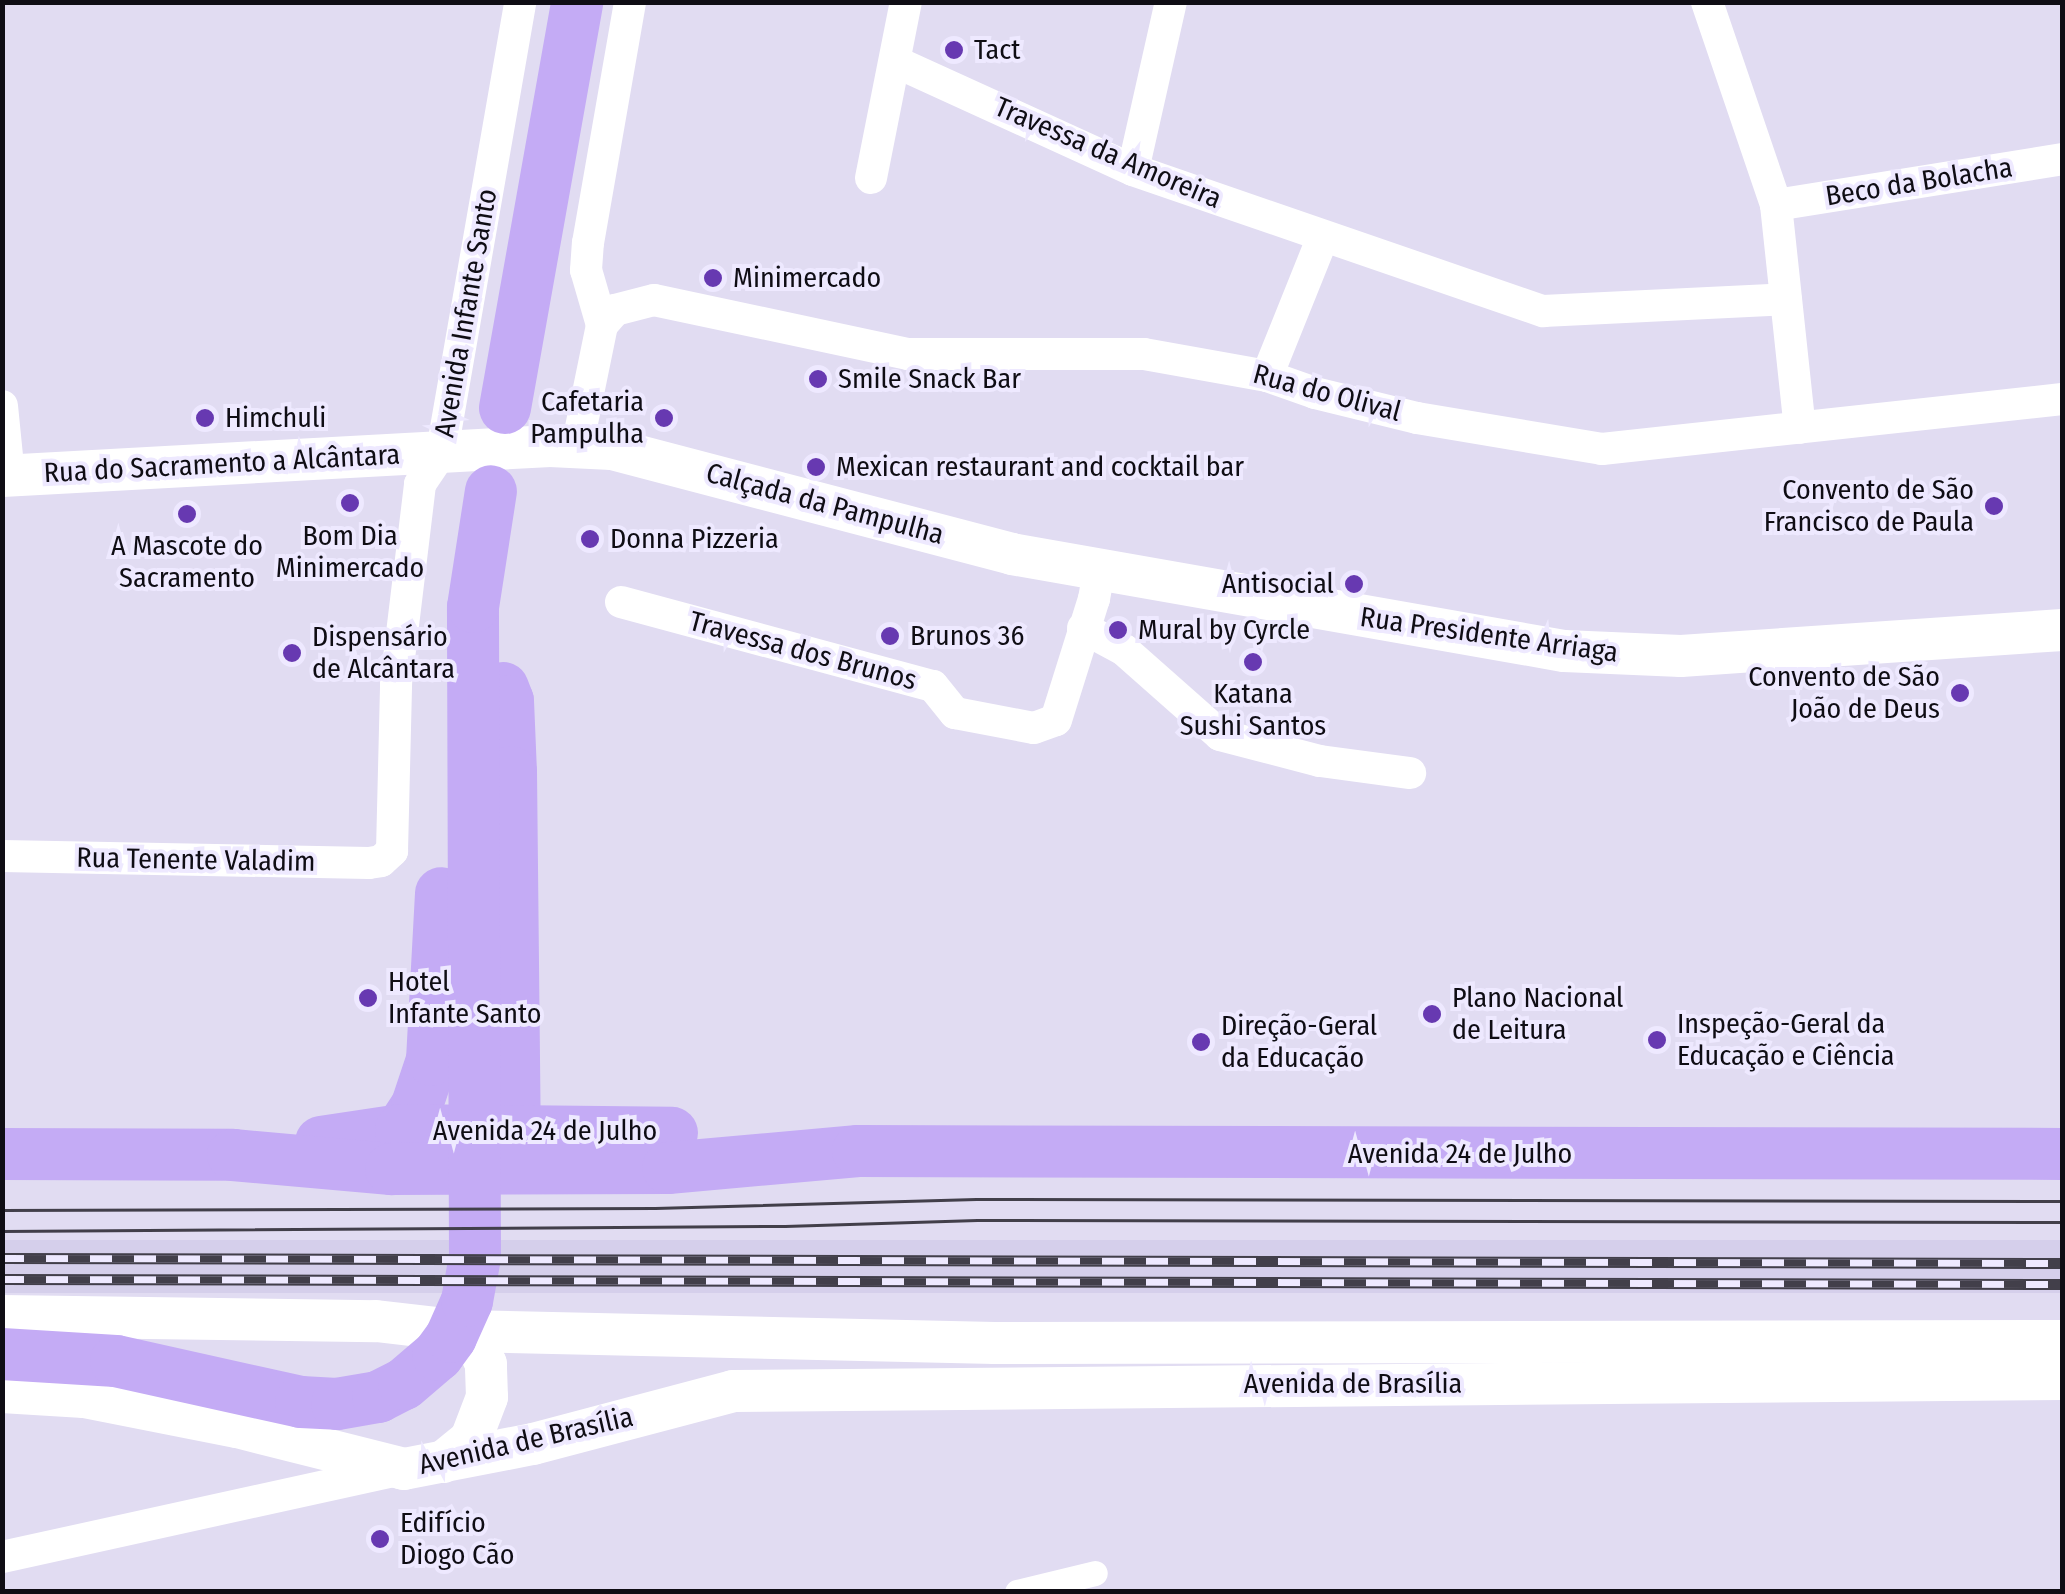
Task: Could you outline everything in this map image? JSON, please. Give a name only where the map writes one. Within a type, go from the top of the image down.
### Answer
[{"type":"main road","name":"Avenida Infante Santo","points":[[505,408],[578,2]]},
{"type":"main road","points":[[2,1354],[116,1361],[301,1402],[337,1404],[378,1397],[404,1384],[438,1355],[461,1318],[474,1257],[473,607],[491,490]]},
{"type":"main road","points":[[473,607],[508,702],[515,1131]]},
{"type":"main road","points":[[396,1150],[432,1060],[440,941],[441,699],[473,607]]},
{"type":"main road","name":"Avenida 24 de Julho","points":[[396,1150],[515,1131],[668,1132],[858,1152]]},
{"type":"main road","name":"Avenida 24 de Julho","points":[[2,1154],[396,1150],[668,1168],[858,1152],[2062,1154]]},
{"type":"street","name":"Avenida Infante Santo","points":[[388,857],[395,838],[396,683],[420,484],[442,451],[520,2]]},
{"type":"street","points":[[564,446],[602,324],[586,270],[630,2]]},
{"type":"street","points":[[871,178],[906,2]]},
{"type":"street","points":[[1133,170],[1171,2]]},
{"type":"street","points":[[1707,2],[1776,205],[1800,428]]},
{"type":"street","name":"Travessa da Amoreira","points":[[896,62],[1133,170],[1543,311],[1786,299]]},
{"type":"street","name":"Beco da Bolacha","points":[[1776,205],[2062,160]]},
{"type":"street","points":[[1267,376],[1322,237]]},
{"type":"street","name":"Rua do Olival","points":[[602,324],[616,310],[654,300],[908,354],[1144,354],[1267,376],[1315,393],[1418,418],[1602,449],[2062,399]]},
{"type":"street","points":[[2,406],[6,476]]},
{"type":"street","name":"Calçada da Pampulha","points":[[442,451],[564,446],[660,459],[911,529],[1098,570]]},
{"type":"street","name":"Rua do Sacramento a Alcântara","points":[[6,476],[442,451]]},
{"type":"street","name":"Travessa dos Brunos","points":[[621,602],[933,686],[955,713],[1034,728],[1056,720],[1098,570]]},
{"type":"street","name":"Rua Presidente Arriaga","points":[[1098,570],[1603,655],[1680,656],[2062,630]]},
{"type":"street","points":[[1084,628],[1124,650],[1220,735],[1320,762],[1410,773]]},
{"type":"street","name":"Rua Tenente Valadim","points":[[2,856],[369,863],[388,857]]},
{"type":"street","name":"Avenida de Brasília","points":[[2,1316],[376,1321],[463,1331],[1592,1362],[1944,1361],[2062,1379]]},
{"type":"street","points":[[2,1556],[423,1466],[471,1438],[487,1397],[486,1364],[478,1347],[463,1331]]},
{"type":"street","name":"Avenida de Brasília","points":[[1944,1361],[2062,1341]]},
{"type":"street","points":[[994,1386],[996,1343]]},
{"type":"street","name":"Avenida de Brasília","points":[[2,1392],[84,1397],[423,1466],[533,1444],[733,1390],[994,1386],[1592,1362]]},
{"type":"street","points":[[1017,1592],[1095,1574]]},
{"type":"shaded area","points":[[3,1240],[2062,1240],[2062,1293],[3,1293]]},
{"type":"tram line","points":[[2,1210],[655,1208],[976,1199],[2062,1201]]},
{"type":"tram line","points":[[2,1231],[785,1226],[977,1220],[2062,1222]]},
{"type":"railway","points":[[2,1258],[2062,1263]]},
{"type":"railway","points":[[2,1279],[2062,1284]]},
{"type":"place","name":"Tact","points":[[954,50]]},
{"type":"place","name":"Minimercado","points":[[713,278]]},
{"type":"place","name":"Smile Snack Bar","points":[[818,379]]},
{"type":"place","name":"Himchuli","points":[[205,418]]},
{"type":"place","name":"Cafetaria Pampulha","points":[[664,418]]},
{"type":"place","name":"Mexican restaurant and cocktail bar","points":[[816,467]]},
{"type":"place","name":"Bom Dia Minimercado","points":[[350,503]]},
{"type":"place","name":"Convento de São Francisco de Paula","points":[[1994,506]]},
{"type":"place","name":"A Mascote do Sacramento","points":[[187,514]]},
{"type":"place","name":"Donna Pizzeria","points":[[590,539]]},
{"type":"place","name":"Antisocial","points":[[1354,584]]},
{"type":"place","name":"Mural by Cyrcle","points":[[1118,630]]},
{"type":"place","name":"Brunos 36","points":[[890,636]]},
{"type":"place","name":"Dispensário de Alcântara","points":[[292,653]]},
{"type":"place","name":"Katana Sushi Santos","points":[[1253,662]]},
{"type":"place","name":"Convento de São João de Deus","points":[[1960,693]]},
{"type":"place","name":"Hotel Infante Santo","points":[[368,998]]},
{"type":"place","name":"Plano Nacional de Leitura","points":[[1432,1014]]},
{"type":"place","name":"Inspeção-Geral da Educação e Ciência","points":[[1657,1040]]},
{"type":"place","name":"Direção-Geral da Educação","points":[[1201,1042]]},
{"type":"place","name":"Edifício Diogo Cão","points":[[380,1539]]}]
